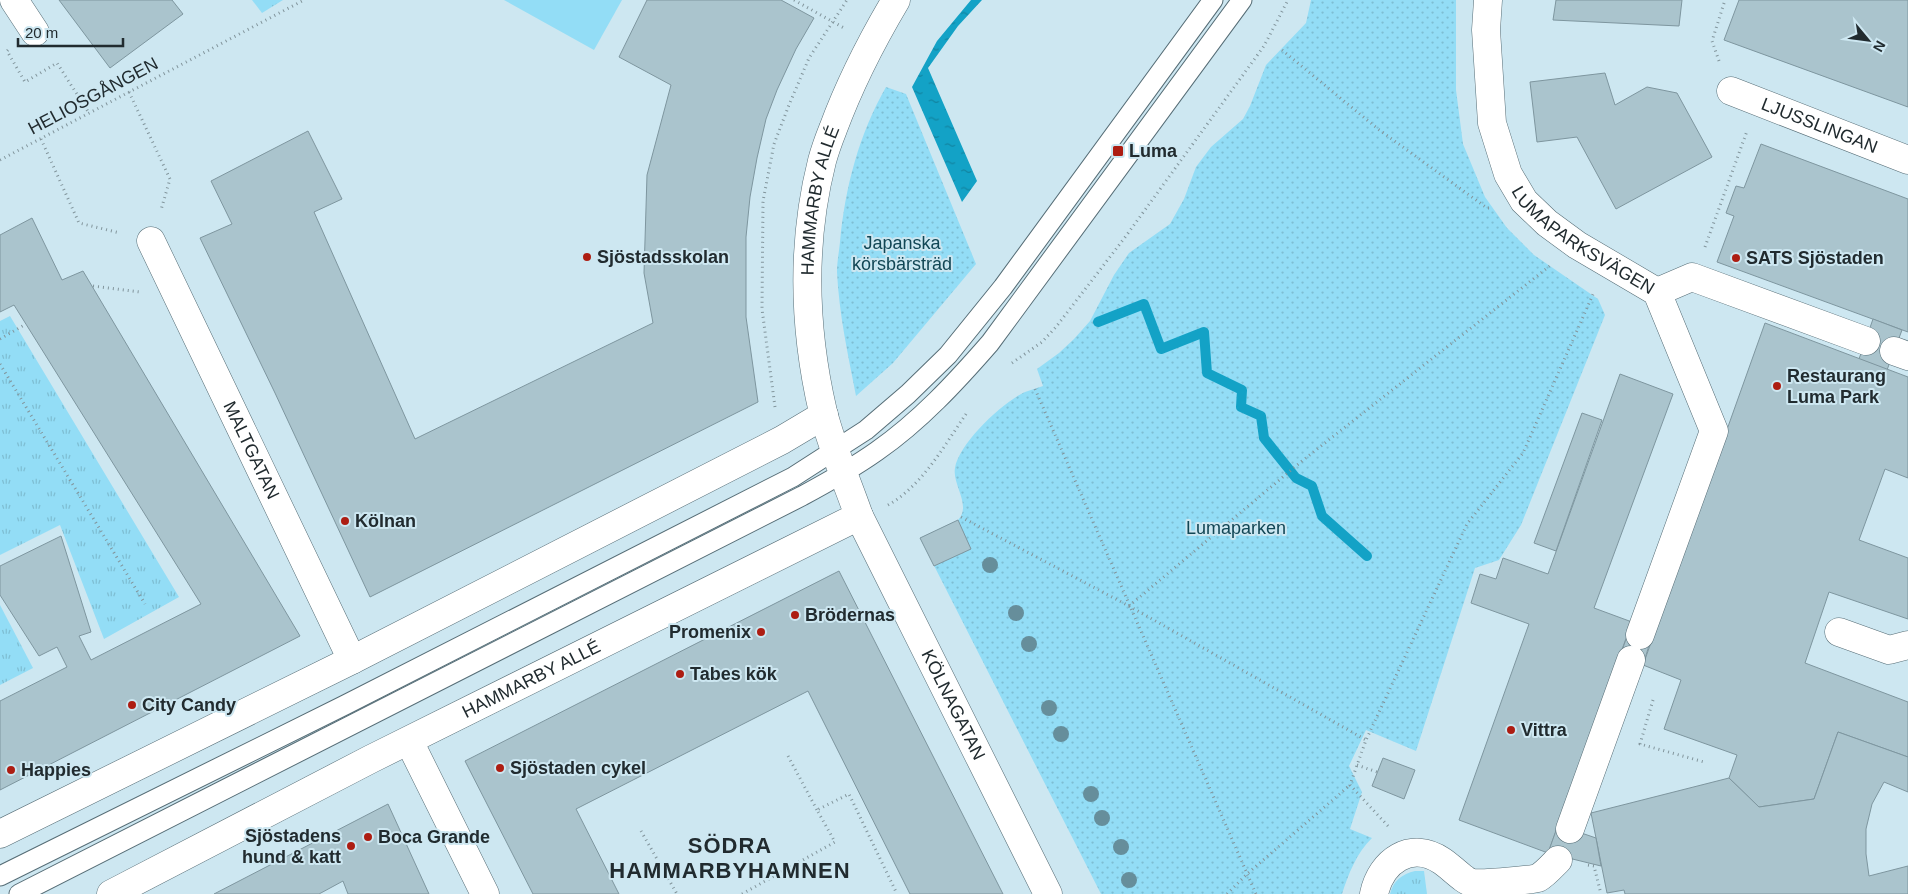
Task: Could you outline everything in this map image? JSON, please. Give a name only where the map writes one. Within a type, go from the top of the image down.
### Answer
[{"type":"street","points":[[14,0],[35,32]]},
{"type":"street","name":"HAMMARBY ALLÉ","points":[[111,894],[409,741],[859,516],[824,415],[810,340],[806,278],[809,230],[822,160],[842,103],[869,44],[896,0]]},
{"type":"street","name":"LUMAPARKSVÄGEN","points":[[1488,0],[1486,30],[1492,123],[1508,174],[1524,201],[1547,223],[1577,245],[1657,292],[1714,431],[1640,635]]},
{"type":"street","name":"LJUSSLINGAN","points":[[1731,91],[1908,160]]},
{"type":"street","name":"MALTGATAN","points":[[151,241],[352,660]]},
{"type":"street","points":[[1657,292],[1692,277],[1866,341]]},
{"type":"street","points":[[0,834],[352,660],[782,440],[824,415]]},
{"type":"street","name":"KÖLNAGATAN","points":[[859,516],[1048,894]]},
{"type":"street","points":[[1839,632],[1889,650],[1908,645]]},
{"type":"street","points":[[1570,829],[1627,673]]},
{"type":"street","points":[[409,741],[485,894]]},
{"type":"street","points":[[1374,894],[1378,878],[1386,866],[1398,857],[1412,853],[1427,854],[1440,860],[1472,883],[1536,879],[1558,860]]},
{"type":"lane","points":[[19,894],[840,462],[866,430],[908,394],[948,355],[1003,287],[1214,0]]},
{"type":"lane","points":[[0,876],[345,705],[776,486],[840,462],[879,450],[929,409],[956,382],[990,343],[1242,0]]},
{"type":"path","name":"HELIOSGÅNGEN","points":[[0,160],[304,0]]},
{"type":"path","points":[[794,0],[869,44]]},
{"type":"path","points":[[832,21],[847,0]]},
{"type":"path","points":[[1010,365],[1042,342],[1056,327],[1126,236],[1264,46],[1288,0]]},
{"type":"path","points":[[1712,41],[1725,0]]},
{"type":"path","points":[[35,32],[7,51],[25,82],[57,64],[89,113]]},
{"type":"path","points":[[1282,50],[1378,129],[1487,208],[1524,201]]},
{"type":"path","points":[[41,139],[79,223],[151,241],[170,179],[129,92]]},
{"type":"path","points":[[1704,249],[1758,102]]},
{"type":"path","points":[[1129,606],[1302,461],[1577,245]]},
{"type":"path","points":[[1226,894],[1350,785],[1366,740],[1467,524],[1523,453],[1585,315],[1605,262]]},
{"type":"path","points":[[0,339],[26,324]]},
{"type":"path","points":[[0,364],[145,604]]},
{"type":"path","points":[[1035,389],[1256,894]]},
{"type":"path","points":[[859,516],[882,508],[903,496],[939,453],[968,410]]},
{"type":"path","points":[[961,517],[1129,606],[1366,740]]},
{"type":"path","points":[[1627,673],[1654,698],[1640,744],[1704,762]]},
{"type":"path","points":[[742,894],[835,842],[788,756]]},
{"type":"path","points":[[1357,764],[1377,772]]},
{"type":"path","points":[[1350,785],[1412,853]]},
{"type":"path","points":[[817,810],[849,794],[897,894]]},
{"type":"path","points":[[640,830],[678,894]]},
{"type":"path","points":[[1594,866],[1601,894]]},
{"type":"green space","points":[[252,0],[283,0],[262,13]]},
{"type":"green space","points":[[504,0],[622,0],[594,50]]},
{"type":"green space","name":"Lumaparken","points":[[1311,0],[1456,0],[1456,90],[1463,144],[1485,197],[1507,228],[1534,255],[1598,299],[1605,315],[1521,525],[1499,560],[1475,568],[1416,751],[1366,730],[1349,766],[1362,792],[1350,829],[1372,838],[1357,857],[1342,894],[1101,894],[920,538],[958,520],[963,508],[956,481],[955,468],[958,458],[965,447],[983,424],[1005,405],[1025,392],[1043,386],[1037,369],[1059,353],[1090,321],[1114,275],[1129,253],[1170,224],[1184,199],[1196,167],[1211,147],[1243,119],[1266,65],[1306,23]]},
{"type":"green space","name":"Japanska körsbärsträd","points":[[886,87],[906,94],[976,264],[893,363],[856,396],[842,319],[838,288],[838,261],[842,222],[855,162],[868,123]]},
{"type":"green space","points":[[10,316],[179,597],[104,639],[60,525],[0,555],[0,321]]},
{"type":"green space","points":[[0,605],[33,668],[0,685]]},
{"type":"green space","points":[[1415,871],[1424,871],[1427,894],[1390,894],[1393,885],[1399,879]]},
{"type":"water","points":[[971,0],[982,0],[958,26],[928,68],[977,181],[962,202],[912,87],[937,41]]},
{"type":"building","points":[[59,0],[172,0],[183,14],[110,68]]},
{"type":"building","points":[[647,0],[781,0],[814,18],[796,49],[766,119],[750,197],[746,237],[746,317],[758,402],[370,597],[200,238],[232,224],[211,181],[308,131],[342,199],[314,212],[415,439],[653,323],[644,273],[647,175],[671,85],[619,57]]},
{"type":"building","points":[[1556,0],[1682,0],[1679,26],[1553,20]]},
{"type":"building","points":[[1739,0],[1908,0],[1908,107],[1724,40]]},
{"type":"building","points":[[1605,73],[1615,105],[1647,87],[1677,93],[1712,157],[1616,209],[1577,137],[1537,142],[1530,82]]},
{"type":"building","points":[[1761,144],[1908,199],[1908,332],[1717,262],[1734,216],[1726,213],[1736,186],[1744,188]]},
{"type":"building","points":[[32,218],[62,280],[83,271],[300,636],[0,790],[0,701],[67,667],[57,647],[39,656],[0,595],[0,566],[61,536],[91,632],[79,636],[91,660],[201,604],[14,305],[0,312],[0,235]]},
{"type":"building","points":[[1873,319],[1902,330],[1887,370],[1859,359]]},
{"type":"building","points":[[1765,323],[1908,377],[1908,478],[1885,469],[1859,540],[1908,558],[1908,619],[1829,592],[1805,663],[1908,702],[1908,757],[1838,732],[1814,799],[1759,807],[1729,778],[1737,755],[1664,729],[1681,680],[1643,665]]},
{"type":"building","points":[[1620,374],[1673,394],[1594,608],[1632,622],[1548,853],[1459,820],[1529,624],[1471,603],[1480,574],[1496,579],[1503,558],[1548,574]]},
{"type":"building","points":[[1582,413],[1602,420],[1556,551],[1534,543]]},
{"type":"building","points":[[958,520],[971,549],[934,566],[920,538]]},
{"type":"building","points":[[839,571],[1003,894],[910,894],[808,691],[576,809],[619,894],[533,894],[465,761]]},
{"type":"building","points":[[1629,631],[1651,639],[1643,665],[1620,656]]},
{"type":"building","points":[[1838,732],[1908,757],[1908,792],[1884,782],[1872,804],[1866,829],[1866,854],[1869,876],[1908,866],[1908,894],[1625,894],[1624,890],[1607,893],[1591,813],[1729,778],[1759,807],[1814,799]]},
{"type":"building","points":[[1383,758],[1415,770],[1404,799],[1372,786]]},
{"type":"building","points":[[388,804],[429,894],[348,894],[343,881],[319,894],[214,894]]},
{"type":"building","points":[[1558,825],[1596,838],[1601,866],[1548,853]]},
{"type":"waterway","points":[[1098,322],[1144,304],[1161,349],[1204,332],[1207,373],[1242,390],[1241,407],[1261,416],[1264,438],[1296,478],[1312,486],[1322,516],[1367,556]]},
{"type":"place","name":"Luma","points":[[1118,151]]},
{"type":"place","name":"Sjöstadsskolan","points":[[587,257]]},
{"type":"place","name":"SATS Sjöstaden","points":[[1736,258]]},
{"type":"place","name":"Restaurang Luma Park","points":[[1777,386]]},
{"type":"place","name":"Kölnan","points":[[345,521]]},
{"type":"place","name":"Brödernas","points":[[795,615]]},
{"type":"place","name":"Promenix","points":[[761,632]]},
{"type":"place","name":"Tabes kök","points":[[680,674]]},
{"type":"place","name":"City Candy","points":[[132,705]]},
{"type":"place","name":"Vittra","points":[[1511,730]]},
{"type":"place","name":"Sjöstaden cykel","points":[[500,768]]},
{"type":"place","name":"Happies","points":[[11,770]]},
{"type":"place","name":"Boca Grande","points":[[368,837]]},
{"type":"place","name":"Sjöstadens hund & katt","points":[[351,846]]},
{"type":"district","name":"SÖDRA HAMMARBYHAMNEN","points":[[730,858]]}]
